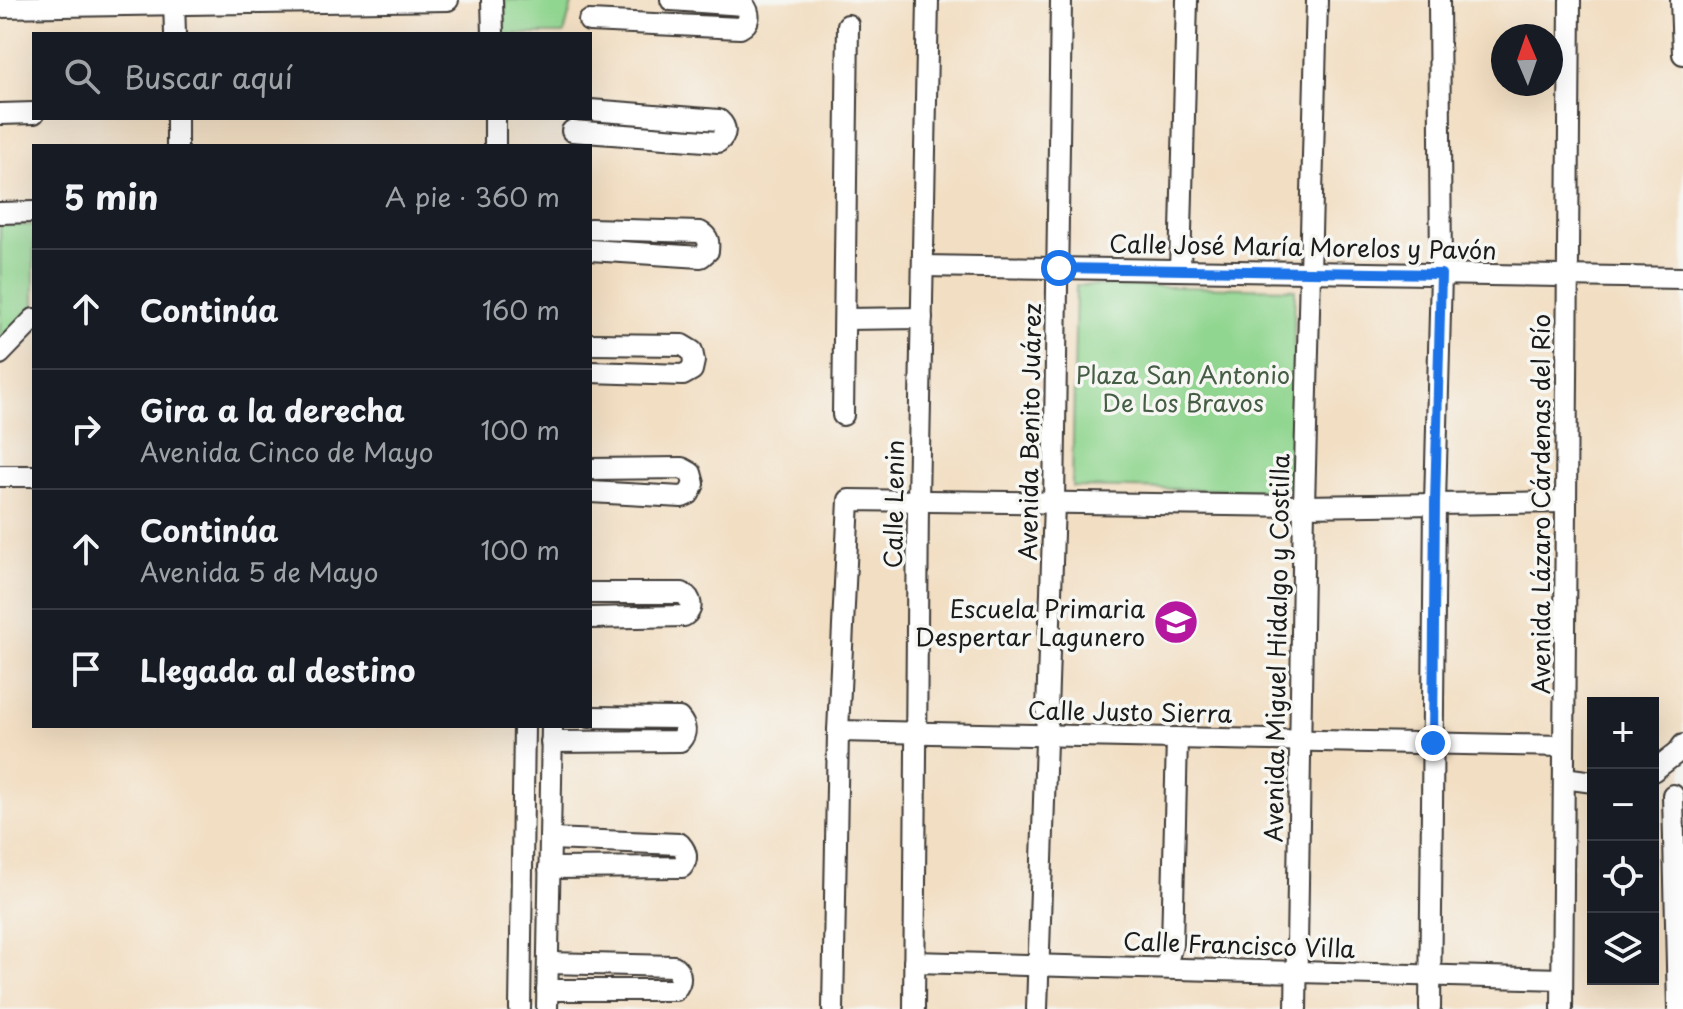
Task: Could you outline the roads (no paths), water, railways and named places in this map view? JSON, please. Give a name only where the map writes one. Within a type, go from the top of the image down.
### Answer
[{"type":"street","points":[[0,7],[448,0]]},
{"type":"street","points":[[492,0],[493,32]]},
{"type":"street","points":[[594,0],[588,28],[740,28],[749,19],[744,5],[671,0]]},
{"type":"street","name":"Calle Lenin","points":[[914,1009],[918,501],[928,0]]},
{"type":"street","name":"Avenida Benito Juárez","points":[[1037,1009],[1054,503],[1061,0]]},
{"type":"street","points":[[1180,270],[1187,0]]},
{"type":"street","name":"Avenida Miguel Hidalgo y Costilla","points":[[1296,1009],[1304,506],[1317,0]]},
{"type":"street","points":[[1430,1009],[1435,503],[1441,274],[1439,0]]},
{"type":"street","name":"Avenida Lázaro Cárdenas del Río","points":[[1562,1009],[1570,0]]},
{"type":"street","points":[[1681,0],[1683,54]]},
{"type":"street","points":[[174,2],[175,32]]},
{"type":"street","points":[[843,415],[848,25]]},
{"type":"street","points":[[572,132],[718,142],[723,139],[725,131],[719,120],[592,110]]},
{"type":"street","points":[[0,114],[32,113]]},
{"type":"street","points":[[177,120],[177,144]]},
{"type":"street","points":[[495,120],[495,144]]},
{"type":"street","points":[[0,213],[32,212]]},
{"type":"street","points":[[592,229],[700,232],[709,242],[708,251],[701,257],[592,250]]},
{"type":"street","name":"Calle José María Morelos y Pavón","points":[[923,266],[1683,278]]},
{"type":"street","points":[[845,319],[922,318]]},
{"type":"street","points":[[0,354],[32,321]]},
{"type":"street","points":[[592,344],[682,345],[692,351],[694,361],[692,370],[683,375],[592,372]]},
{"type":"street","points":[[592,469],[682,468],[691,473],[694,484],[689,494],[682,497],[592,492]]},
{"type":"street","points":[[0,476],[32,476]]},
{"type":"street","points":[[833,1009],[838,731],[849,500],[1304,506],[1566,502]]},
{"type":"street","points":[[592,593],[682,593],[690,598],[691,603],[684,616],[592,618]]},
{"type":"street","points":[[548,963],[674,966],[681,979],[680,985],[675,990],[547,1000],[548,963],[557,840],[552,734],[680,741],[686,730],[679,718],[592,717]]},
{"type":"street","points":[[520,1009],[524,728]]},
{"type":"street","name":"Calle Justo Sierra","points":[[838,731],[1564,746]]},
{"type":"street","points":[[1165,968],[1172,945],[1177,738]]},
{"type":"street","points":[[1656,769],[1683,745]]},
{"type":"street","points":[[1564,778],[1587,781]]},
{"type":"street","points":[[1673,795],[1678,841],[1678,1009]]},
{"type":"street","points":[[556,868],[682,867],[687,855],[680,844],[557,840]]},
{"type":"street","name":"Calle Francisco Villa","points":[[914,962],[1562,979]]},
{"type":"place","name":"Escuela Primaria Despertar Lagunero","points":[[1176,622]]},
{"type":"park label","name":"Plaza San Antonio De Los Bravos","points":[[1183,388]]}]
